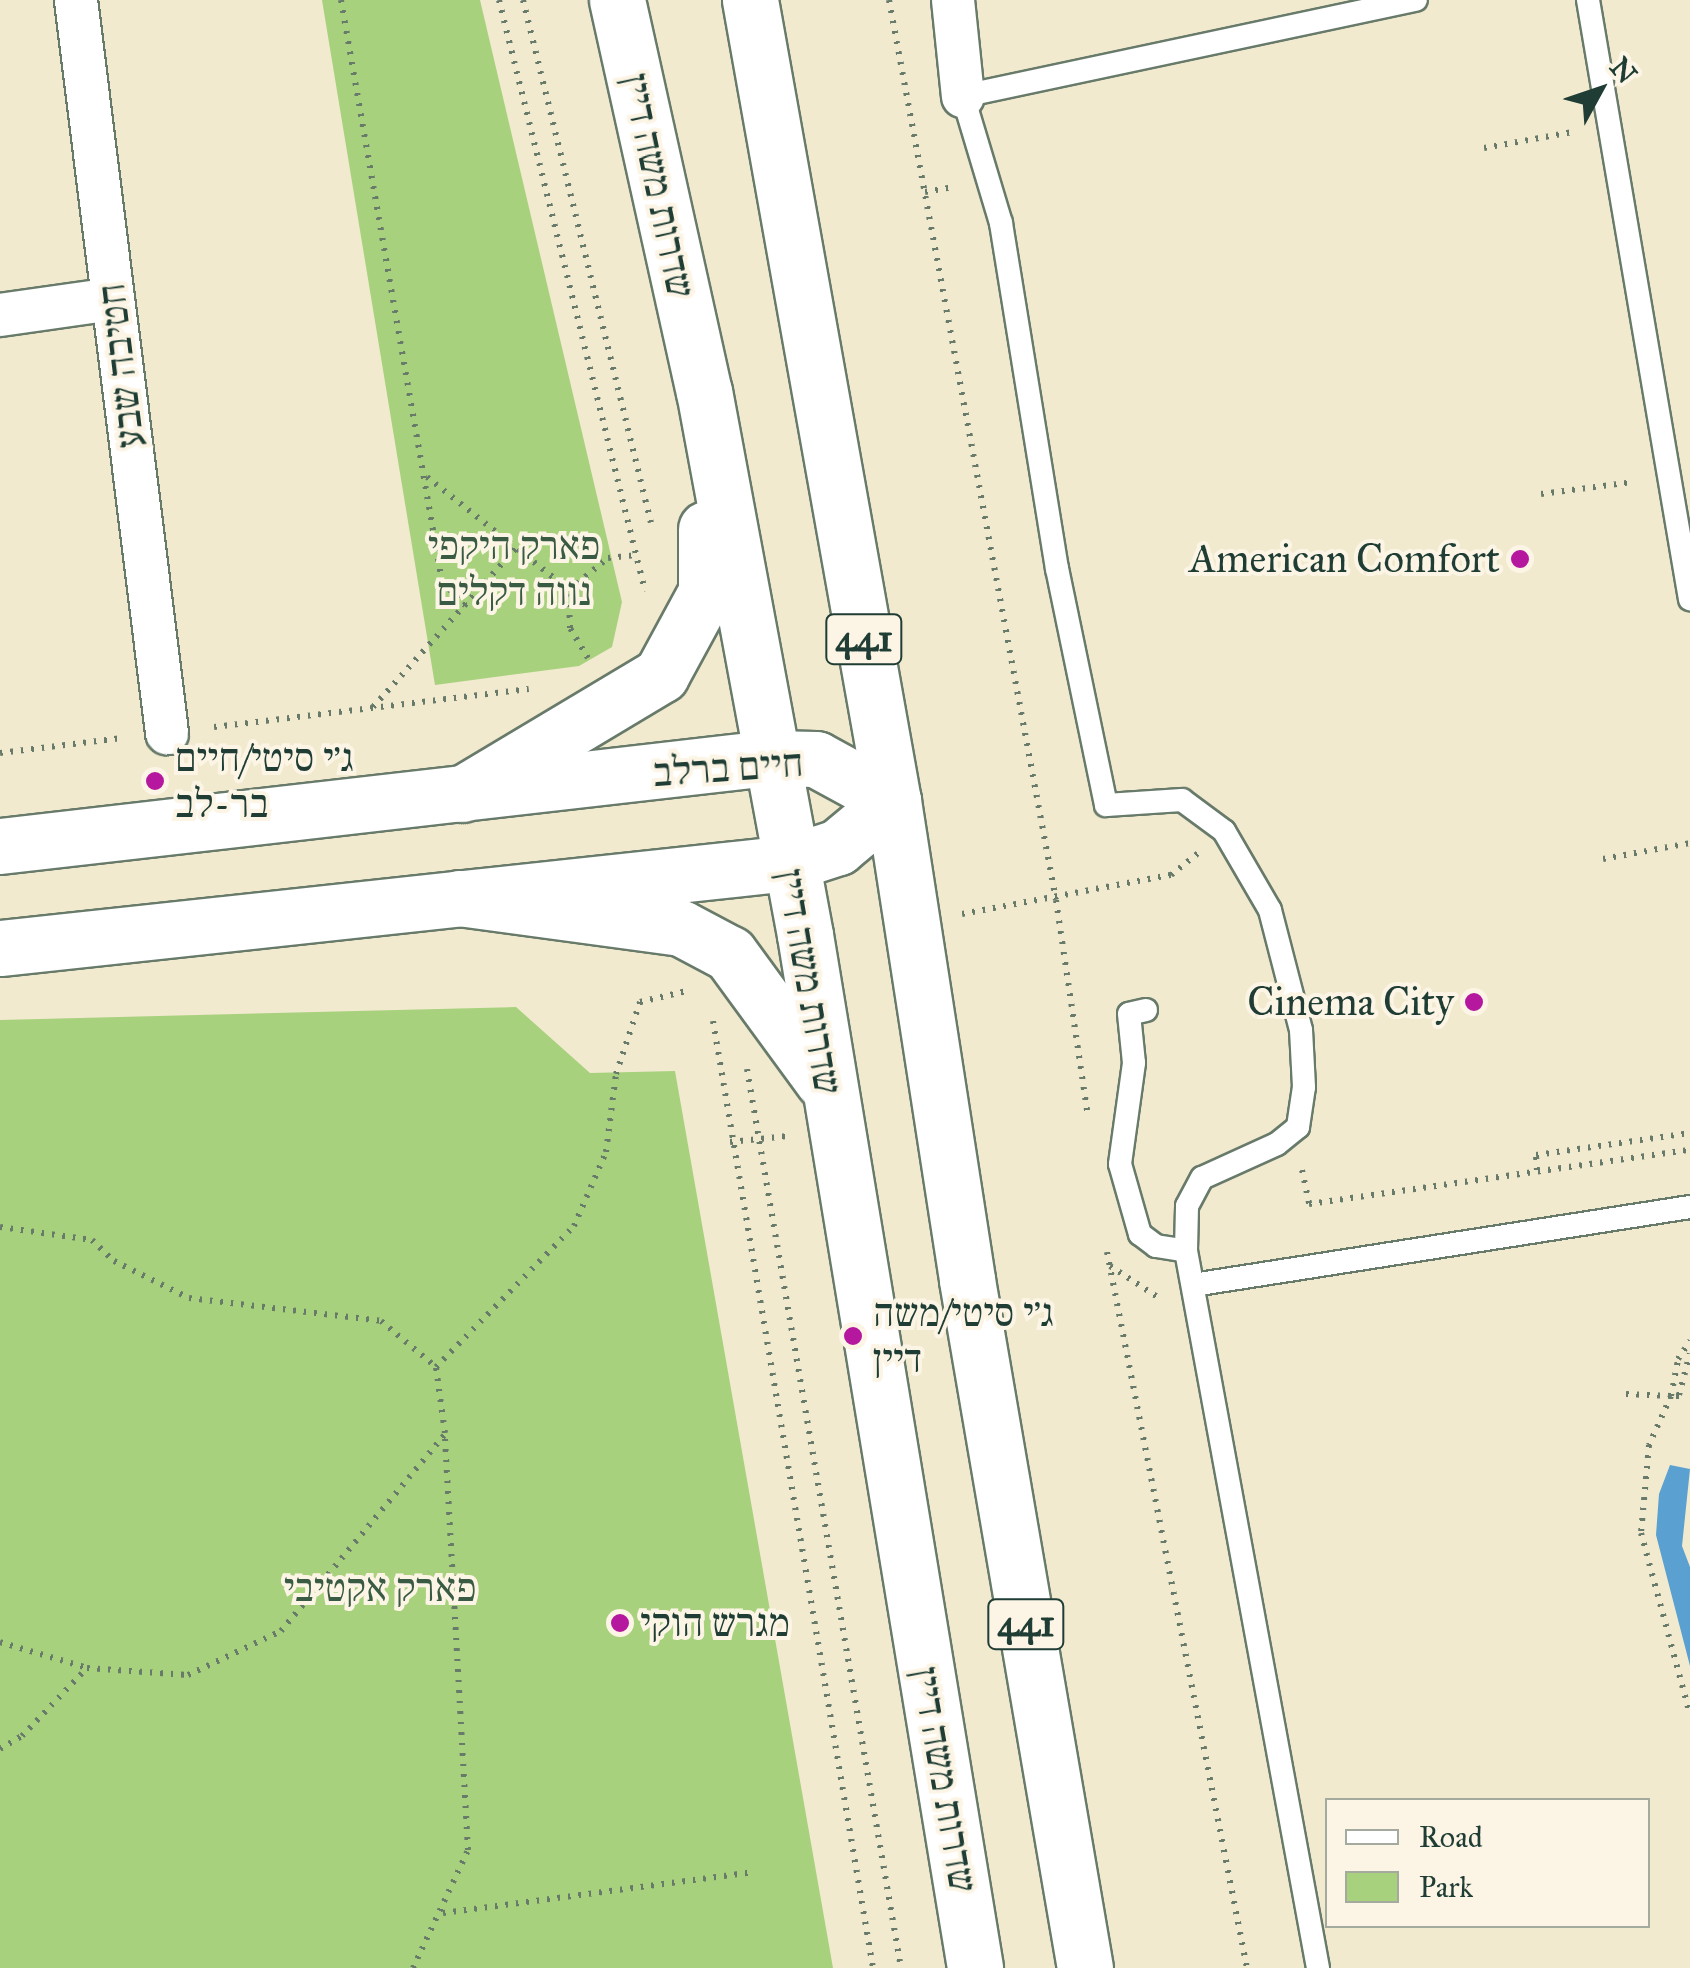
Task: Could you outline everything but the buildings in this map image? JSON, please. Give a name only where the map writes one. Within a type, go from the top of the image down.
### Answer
[{"type":"main road","name":"שדרות משה דיין","points":[[617,0],[704,391],[789,862],[975,1968]]},
{"type":"main road","name":"441","points":[[750,0],[893,801],[1086,1968]]},
{"type":"main road","points":[[462,794],[655,653],[706,592],[704,391]]},
{"type":"main road","name":"חיים ברלב","points":[[0,846],[768,758],[816,759],[893,801]]},
{"type":"main road","points":[[0,948],[789,862],[838,847],[893,801]]},
{"type":"main road","points":[[458,898],[681,928],[720,965],[730,954],[827,1086]]},
{"type":"street","name":"חטיבה שבע","points":[[76,0],[167,733]]},
{"type":"street","points":[[953,0],[964,96]]},
{"type":"street","points":[[0,315],[113,299]]},
{"type":"lane","points":[[1318,1968],[1186,1252],[1187,1206],[1202,1178],[1277,1144],[1298,1127],[1304,1087],[1301,1030],[1270,910],[1224,831],[1182,800],[1106,805],[1054,550],[1001,223],[964,96],[1416,0]]},
{"type":"lane","points":[[1588,0],[1690,600]]},
{"type":"lane","points":[[1146,1010],[1129,1014],[1134,1063],[1120,1164],[1140,1234],[1156,1246],[1186,1252]]},
{"type":"lane","points":[[1194,1285],[1690,1207]]},
{"type":"path","points":[[341,0],[427,477],[442,582],[464,605]]},
{"type":"path","points":[[499,0],[638,555],[655,653]]},
{"type":"path","points":[[522,0],[656,541]]},
{"type":"path","points":[[889,0],[1056,900],[1090,1131]]},
{"type":"path","points":[[1484,148],[1586,129]]},
{"type":"path","points":[[427,477],[569,590]]},
{"type":"path","points":[[1542,494],[1647,480]]},
{"type":"path","points":[[371,709],[516,548]]},
{"type":"path","points":[[569,590],[608,558],[638,555]]},
{"type":"path","points":[[651,595],[652,577]]},
{"type":"path","points":[[569,590],[570,628],[597,672]]},
{"type":"path","points":[[0,753],[536,688]]},
{"type":"path","points":[[910,922],[1056,900],[1171,875],[1224,831]]},
{"type":"path","points":[[1602,859],[1690,843]]},
{"type":"path","points":[[436,1367],[574,1226],[606,1152],[616,1074],[640,1002],[720,965]]},
{"type":"path","points":[[720,965],[712,1027],[873,1968]]},
{"type":"path","points":[[744,1054],[901,1968]]},
{"type":"path","points":[[1537,1170],[1536,1155],[1690,1133]]},
{"type":"path","points":[[1300,1157],[1309,1204],[1690,1150]]},
{"type":"path","points":[[0,1227],[92,1240],[114,1261],[189,1298],[381,1321],[436,1367],[446,1433],[468,1850],[442,1913],[412,1968]]},
{"type":"path","points":[[1106,1246],[1247,1968]]},
{"type":"path","points":[[1690,1341],[1678,1359],[1672,1396],[1649,1445],[1641,1533],[1690,1714]]},
{"type":"path","points":[[1626,1394],[1679,1396],[1690,1353]]},
{"type":"path","points":[[0,1642],[86,1668],[188,1675],[281,1632],[446,1433]]},
{"type":"path","points":[[0,1749],[22,1736],[86,1668]]},
{"type":"path","points":[[442,1913],[748,1874]]},
{"type":"green space","name":"פארק היקפי נווה דקלים","points":[[322,0],[480,0],[622,602],[612,647],[579,666],[435,685]]},
{"type":"green space","name":"פארק אקטיבי","points":[[516,1007],[590,1073],[675,1071],[833,1968],[0,1968],[0,1020]]},
{"type":"water","points":[[1670,1465],[1690,1469],[1682,1546],[1690,1567],[1690,1666],[1656,1535],[1659,1494]]},
{"type":"place","name":"American Comfort","points":[[1520,559]]},
{"type":"place","name":"ג׳י סיטי/חיים בר-לב","points":[[155,781]]},
{"type":"place","name":"Cinema City","points":[[1474,1002]]},
{"type":"place","name":"ג׳י סיטי/משה דיין","points":[[853,1336]]},
{"type":"place","name":"מגרש הוקי","points":[[620,1623]]}]
